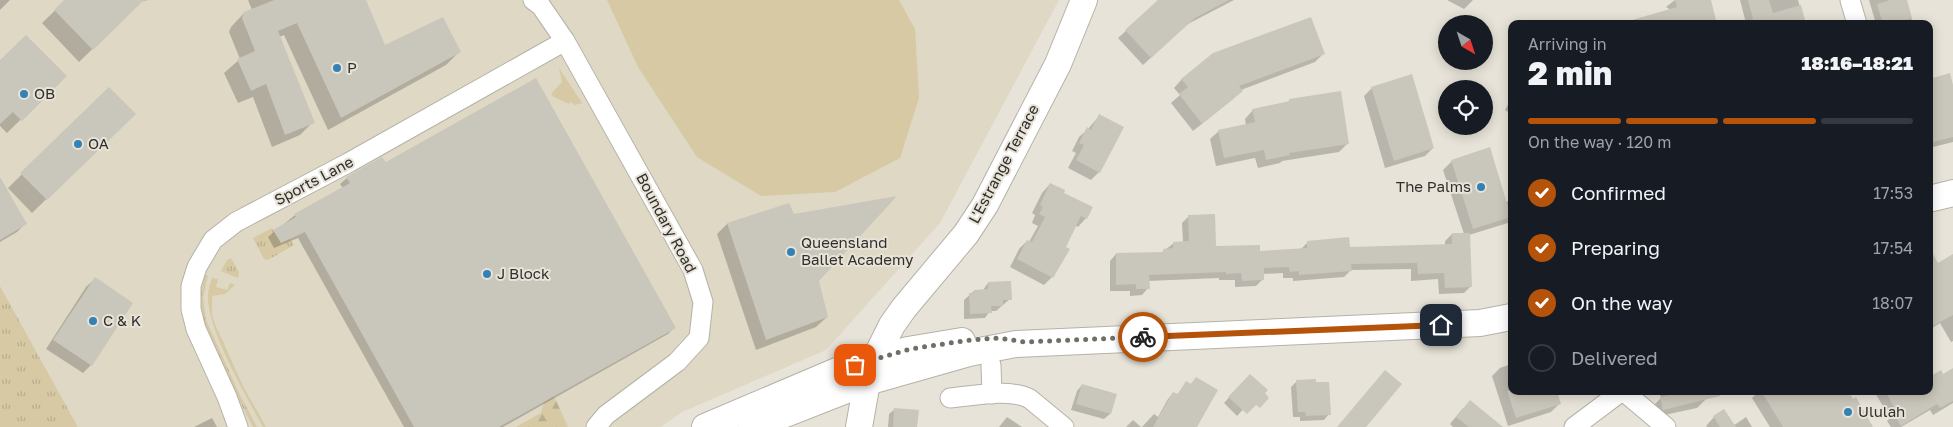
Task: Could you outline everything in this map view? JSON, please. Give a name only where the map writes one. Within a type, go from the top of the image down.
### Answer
[{"type":"main road","name":"L'Estrange Terrace","points":[[859,427],[872,370],[896,318],[979,216],[1058,64],[1081,14],[1099,0]]},
{"type":"main road","points":[[1933,199],[1953,193]]},
{"type":"main road","points":[[752,427],[916,348],[970,340],[999,338],[1025,342],[1480,323],[1508,318]]},
{"type":"main road","points":[[705,427],[837,371],[872,370]]},
{"type":"street","name":"Boundary Road","points":[[533,0],[541,6],[565,41],[694,270],[703,302],[698,338],[677,362],[606,415],[596,427]]},
{"type":"street","points":[[1850,0],[1855,20]]},
{"type":"street","name":"Sports Lane","points":[[238,427],[227,397],[196,329],[191,309],[191,286],[197,267],[213,240],[236,222],[348,163],[565,41]]},
{"type":"street","points":[[991,364],[992,394]]},
{"type":"street","points":[[950,398],[992,394],[1018,395],[1027,398],[1064,427]]},
{"type":"street","points":[[1574,427],[1617,395]]},
{"type":"street","points":[[1627,395],[1666,427]]},
{"type":"street","name":"Sports Lane","points":[[227,397],[245,427]]},
{"type":"shaded area","points":[[0,0],[1059,0],[940,223],[826,350],[682,412],[661,427],[78,427],[0,286]]},
{"type":"green space","points":[[607,0],[899,0],[915,29],[919,98],[900,158],[835,192],[761,196],[697,157],[638,67]]},
{"type":"green space","points":[[559,68],[582,103],[575,105],[571,102],[569,104],[551,94],[562,82]]},
{"type":"green space","points":[[272,228],[281,242],[289,238],[294,245],[268,260],[264,259],[253,238]]},
{"type":"green space","points":[[231,258],[239,272],[238,278],[221,271],[227,260]]},
{"type":"green space","points":[[205,275],[208,275],[203,297],[206,320],[239,393],[257,427],[253,427],[240,402],[203,320],[200,297]]},
{"type":"green space","points":[[212,278],[218,279],[216,287],[227,290],[230,283],[235,285],[225,294],[212,296],[212,315],[243,386],[266,427],[263,427],[220,344],[209,310],[208,296]]},
{"type":"green space","points":[[0,286],[78,427],[0,427]]},
{"type":"green space","points":[[554,396],[568,427],[516,427],[541,413],[544,402]]},
{"type":"building","points":[[64,0],[144,0],[93,50],[54,10]]},
{"type":"building","name":"P","points":[[274,0],[366,0],[385,45],[443,17],[461,52],[341,118],[297,23],[278,31],[315,123],[285,135],[266,84],[251,91],[237,59],[255,51],[242,18],[244,12]]},
{"type":"building","points":[[1158,0],[1229,0],[1195,18],[1151,58],[1125,30]]},
{"type":"building","points":[[1675,0],[1711,0],[1716,20],[1632,20],[1677,7]]},
{"type":"building","points":[[1748,0],[1769,0],[1773,13],[1801,5],[1805,20],[1750,20],[1753,19]]},
{"type":"building","points":[[1890,0],[1907,0],[1912,18],[1906,20],[1882,20],[1877,4]]},
{"type":"building","points":[[1311,17],[1325,54],[1239,86],[1243,91],[1202,124],[1179,94],[1188,87],[1181,79],[1213,53]]},
{"type":"building","name":"OB","points":[[26,35],[67,76],[22,121],[13,112],[0,124],[0,60]]},
{"type":"building","points":[[1950,73],[1953,85],[1953,137],[1933,142],[1933,78]]},
{"type":"building","points":[[1412,74],[1434,148],[1394,161],[1371,87]]},
{"type":"building","name":"J Block","points":[[536,78],[676,328],[499,427],[414,427],[305,232],[281,243],[273,230],[296,217],[294,214],[350,183],[346,177],[382,157],[386,162]]},
{"type":"building","name":"OA","points":[[109,87],[136,114],[47,200],[20,173]]},
{"type":"building","points":[[1341,91],[1349,144],[1289,153],[1290,155],[1266,160],[1264,150],[1224,158],[1218,130],[1255,122],[1252,109],[1290,101],[1289,99]]},
{"type":"building","points":[[1099,114],[1124,127],[1100,173],[1076,160],[1084,145],[1079,143],[1087,127],[1091,130]]},
{"type":"building","name":"The Palms","points":[[1490,147],[1508,207],[1508,218],[1473,229],[1451,160]]},
{"type":"building","points":[[0,177],[27,224],[0,240]]},
{"type":"building","points":[[1050,183],[1065,190],[1064,193],[1093,207],[1087,219],[1081,216],[1066,247],[1070,249],[1053,278],[1017,259],[1027,240],[1032,242],[1045,217],[1039,214],[1043,207],[1040,205]]},
{"type":"building","name":"Queensland Ballet Academy","points":[[897,196],[819,281],[828,317],[766,340],[727,223],[789,203],[794,214]]},
{"type":"building","points":[[1215,214],[1216,246],[1260,245],[1260,251],[1307,248],[1307,241],[1349,237],[1350,247],[1452,244],[1452,233],[1470,233],[1472,287],[1445,288],[1444,273],[1418,274],[1417,263],[1351,264],[1352,271],[1299,275],[1299,271],[1290,272],[1289,267],[1264,268],[1264,280],[1242,281],[1241,273],[1226,274],[1226,272],[1149,275],[1150,289],[1136,289],[1136,284],[1116,285],[1116,253],[1164,252],[1163,249],[1173,248],[1173,242],[1189,241],[1188,215]]},
{"type":"building","points":[[1933,254],[1938,263],[1953,254],[1953,315],[1933,326]]},
{"type":"building","name":"C & K","points":[[95,277],[133,303],[92,366],[53,340]]},
{"type":"building","points":[[1011,281],[1012,300],[1003,300],[1003,306],[991,306],[992,313],[970,314],[969,293],[974,293],[974,290],[988,289],[988,282]]},
{"type":"building","points":[[1953,368],[1953,401],[1940,408],[1937,404],[1901,426],[1893,413],[1896,411],[1887,395],[1933,395],[1933,375],[1941,370],[1943,374]]},
{"type":"building","points":[[1385,370],[1402,384],[1366,427],[1337,427]]},
{"type":"building","points":[[1250,374],[1268,390],[1265,393],[1269,398],[1260,408],[1256,405],[1247,414],[1228,397]]},
{"type":"building","points":[[1196,377],[1218,390],[1197,427],[1153,427],[1173,392],[1178,394],[1186,381],[1191,384]]},
{"type":"building","points":[[1316,379],[1316,382],[1329,382],[1331,415],[1306,416],[1305,412],[1298,412],[1296,380]]},
{"type":"building","points":[[1082,384],[1117,394],[1111,414],[1076,404]]},
{"type":"building","points":[[1508,395],[1558,395],[1561,404],[1516,418]]},
{"type":"building","points":[[1670,395],[1720,396],[1663,410],[1660,397]]},
{"type":"building","points":[[1763,395],[1850,395],[1853,399],[1856,397],[1873,427],[1783,427]]},
{"type":"building","points":[[1470,400],[1503,427],[1469,427],[1456,417]]},
{"type":"building","points":[[894,408],[919,410],[917,427],[893,427]]},
{"type":"building","points":[[1724,409],[1736,427],[1720,427],[1713,416]]},
{"type":"way so far","points":[[855,365],[910,349],[955,341],[999,338],[1025,342],[1143,337]]},
{"type":"place","name":"P","points":[[337,68]]},
{"type":"place","name":"OB","points":[[24,94]]},
{"type":"place","name":"OA","points":[[78,144]]},
{"type":"place","name":"The Palms","points":[[1481,187]]},
{"type":"place","name":"Queensland Ballet Academy","points":[[791,252]]},
{"type":"place","name":"J Block","points":[[487,274]]},
{"type":"place","name":"C & K","points":[[93,321]]},
{"type":"place","name":"Ululah","points":[[1848,412]]},
{"type":"route","points":[[1143,337],[1441,325]]}]
